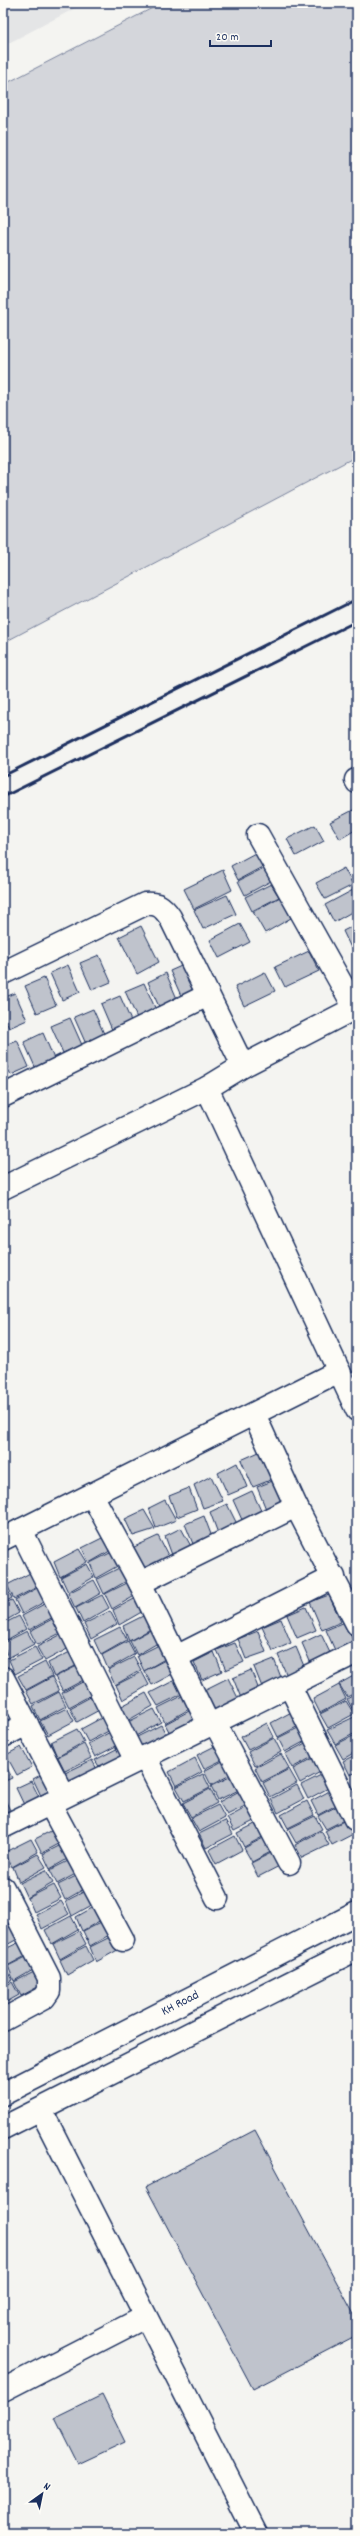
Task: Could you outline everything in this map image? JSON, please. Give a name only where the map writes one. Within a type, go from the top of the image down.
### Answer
[{"type":"street","points":[[3,1188],[207,1088],[243,1066],[356,1007],[258,835]]},
{"type":"street","points":[[3,974],[145,904],[155,903],[163,907],[170,917],[243,1066]]},
{"type":"street","points":[[3,1096],[208,995]]},
{"type":"street","points":[[207,1088],[357,1410]]},
{"type":"street","points":[[217,1898],[140,1759],[12,1535],[339,1371]]},
{"type":"street","points":[[254,1414],[296,1506],[357,1624]]},
{"type":"street","points":[[92,1495],[140,1583],[176,1657],[289,1863]]},
{"type":"street","points":[[140,1583],[296,1506]]},
{"type":"street","points":[[176,1657],[334,1577]]},
{"type":"street","points":[[3,1827],[357,1652]]},
{"type":"street","points":[[3,1678],[27,1724],[57,1800],[123,1940]]},
{"type":"street","points":[[290,1686],[355,1819]]},
{"type":"street","points":[[3,1736],[27,1724]]},
{"type":"street","points":[[3,1888],[49,1978],[49,1991],[44,1998],[3,2020]]},
{"type":"street","name":"KH Road","points":[[3,2094],[357,1913]]},
{"type":"street","points":[[3,2128],[357,1949]]},
{"type":"street","points":[[41,2110],[256,2533]]},
{"type":"street","points":[[3,2390],[145,2317]]},
{"type":"shaded area","points":[[3,3],[85,3],[3,46]]},
{"type":"shaded area","points":[[162,3],[357,3],[357,456],[3,643],[3,85]]},
{"type":"building","points":[[357,808],[357,829],[340,839],[330,822]]},
{"type":"building","points":[[315,825],[324,841],[296,856],[287,839]]},
{"type":"building","points":[[257,852],[264,866],[238,880],[231,866]]},
{"type":"building","points":[[264,868],[271,881],[245,895],[238,881]]},
{"type":"building","points":[[344,868],[353,885],[325,899],[316,883]]},
{"type":"building","points":[[223,870],[232,890],[194,909],[184,889]]},
{"type":"building","points":[[271,884],[279,897],[252,911],[245,897]]},
{"type":"building","points":[[353,890],[357,898],[357,909],[334,922],[325,905]]},
{"type":"building","points":[[227,895],[236,914],[203,929],[194,910]]},
{"type":"building","points":[[280,897],[291,918],[265,933],[253,912]]},
{"type":"building","points":[[240,924],[250,942],[219,958],[210,940]]},
{"type":"building","points":[[357,924],[357,945],[351,948],[343,931]]},
{"type":"building","points":[[141,926],[159,962],[137,974],[119,937]]},
{"type":"building","points":[[309,951],[319,971],[285,987],[275,967]]},
{"type":"building","points":[[99,955],[111,982],[92,990],[80,963]]},
{"type":"building","points":[[188,963],[200,990],[182,998],[170,971]]},
{"type":"building","points":[[68,965],[80,992],[62,1000],[50,973]]},
{"type":"building","points":[[265,972],[275,991],[244,1006],[235,987]]},
{"type":"building","points":[[166,973],[178,1001],[160,1009],[148,982]]},
{"type":"building","points":[[44,978],[56,1005],[37,1013],[25,986]]},
{"type":"building","points":[[144,983],[156,1010],[137,1018],[125,991]]},
{"type":"building","points":[[15,993],[27,1020],[9,1028],[3,1015],[3,998]]},
{"type":"building","points":[[120,996],[132,1023],[113,1032],[101,1004]]},
{"type":"building","points":[[93,1009],[105,1036],[86,1044],[74,1017]]},
{"type":"building","points":[[70,1018],[82,1045],[63,1053],[51,1026]]},
{"type":"building","points":[[43,1033],[55,1061],[36,1069],[24,1042]]},
{"type":"building","points":[[17,1040],[29,1067],[11,1075],[3,1058],[3,1046]]},
{"type":"building","points":[[259,1452],[273,1479],[253,1487],[241,1460]]},
{"type":"building","points":[[237,1463],[247,1487],[228,1495],[218,1473]]},
{"type":"building","points":[[211,1476],[223,1501],[203,1508],[194,1485]]},
{"type":"building","points":[[275,1480],[288,1507],[268,1514],[257,1487]]},
{"type":"building","points":[[189,1488],[197,1509],[177,1517],[169,1496]]},
{"type":"building","points":[[252,1491],[263,1515],[243,1522],[233,1500]]},
{"type":"building","points":[[165,1500],[176,1520],[156,1528],[149,1508]]},
{"type":"building","points":[[227,1504],[239,1528],[219,1536],[210,1512]]},
{"type":"building","points":[[144,1510],[155,1529],[133,1536],[125,1519]]},
{"type":"building","points":[[204,1516],[212,1537],[193,1544],[185,1524]]},
{"type":"building","points":[[181,1528],[192,1548],[172,1555],[165,1536]]},
{"type":"building","points":[[108,1535],[115,1548],[89,1563],[82,1548]]},
{"type":"building","points":[[158,1536],[170,1559],[144,1574],[132,1548]]},
{"type":"building","points":[[79,1549],[87,1562],[60,1577],[54,1562]]},
{"type":"building","points":[[116,1550],[123,1563],[96,1578],[90,1563]]},
{"type":"building","points":[[87,1564],[94,1577],[68,1592],[61,1577]]},
{"type":"building","points":[[123,1566],[130,1579],[104,1594],[97,1579]]},
{"type":"building","points":[[34,1571],[41,1585],[14,1599],[7,1585]]},
{"type":"building","points":[[94,1580],[101,1593],[75,1608],[68,1593]]},
{"type":"building","points":[[131,1581],[138,1594],[112,1609],[105,1594]]},
{"type":"building","points":[[4,1584],[12,1598],[3,1603],[3,1585]]},
{"type":"building","points":[[41,1586],[48,1600],[22,1614],[15,1600]]},
{"type":"building","points":[[102,1595],[109,1608],[83,1623],[76,1608]]},
{"type":"building","points":[[329,1595],[341,1622],[322,1630],[310,1602]]},
{"type":"building","points":[[138,1597],[145,1610],[119,1625],[113,1610]]},
{"type":"building","points":[[12,1600],[19,1613],[3,1622],[3,1604]]},
{"type":"building","points":[[48,1602],[55,1616],[29,1630],[22,1616]]},
{"type":"building","points":[[306,1607],[316,1630],[297,1638],[287,1615]]},
{"type":"building","points":[[110,1611],[117,1624],[91,1639],[84,1624]]},
{"type":"building","points":[[149,1613],[156,1626],[129,1641],[123,1626]]},
{"type":"building","points":[[19,1616],[26,1629],[3,1642],[3,1624]]},
{"type":"building","points":[[56,1617],[64,1631],[37,1645],[30,1631]]},
{"type":"building","points":[[281,1619],[291,1643],[273,1651],[262,1627]]},
{"type":"building","points":[[345,1622],[357,1649],[338,1657],[326,1630]]},
{"type":"building","points":[[120,1627],[127,1640],[101,1655],[94,1640]]},
{"type":"building","points":[[156,1627],[163,1640],[137,1655],[130,1641]]},
{"type":"building","points":[[27,1631],[34,1644],[8,1658],[3,1643]]},
{"type":"building","points":[[258,1631],[266,1652],[246,1659],[238,1639]]},
{"type":"building","points":[[64,1633],[71,1647],[45,1661],[37,1647]]},
{"type":"building","points":[[321,1634],[332,1657],[312,1666],[302,1643]]},
{"type":"building","points":[[128,1641],[135,1654],[108,1669],[102,1655]]},
{"type":"building","points":[[163,1643],[170,1656],[144,1671],[137,1656]]},
{"type":"building","points":[[235,1643],[244,1662],[226,1670],[217,1650]]},
{"type":"building","points":[[35,1647],[42,1660],[15,1674],[9,1660]]},
{"type":"building","points":[[296,1647],[306,1671],[288,1678],[278,1655]]},
{"type":"building","points":[[74,1650],[81,1663],[54,1677],[48,1663]]},
{"type":"building","points":[[214,1652],[222,1671],[202,1680],[194,1662]]},
{"type":"building","points":[[134,1657],[141,1670],[115,1685],[108,1670]]},
{"type":"building","points":[[171,1657],[178,1671],[152,1685],[144,1671]]},
{"type":"building","points":[[274,1659],[282,1680],[262,1687],[254,1667]]},
{"type":"building","points":[[45,1662],[52,1676],[26,1690],[18,1676]]},
{"type":"building","points":[[81,1664],[89,1677],[63,1691],[55,1677]]},
{"type":"building","points":[[251,1670],[259,1690],[241,1698],[233,1678]]},
{"type":"building","points":[[142,1672],[149,1685],[123,1700],[116,1685]]},
{"type":"building","points":[[357,1674],[357,1692],[347,1697],[339,1684]]},
{"type":"building","points":[[52,1677],[59,1691],[33,1704],[26,1691]]},
{"type":"building","points":[[228,1678],[240,1702],[214,1715],[202,1691]]},
{"type":"building","points":[[88,1679],[95,1693],[69,1707],[62,1693]]},
{"type":"building","points":[[177,1679],[184,1693],[158,1706],[150,1693]]},
{"type":"building","points":[[339,1685],[346,1699],[320,1713],[313,1699]]},
{"type":"building","points":[[59,1692],[66,1706],[40,1720],[33,1706]]},
{"type":"building","points":[[146,1693],[153,1706],[127,1721],[120,1707]]},
{"type":"building","points":[[357,1693],[357,1711],[354,1712],[347,1699]]},
{"type":"building","points":[[96,1694],[103,1708],[77,1722],[70,1708]]},
{"type":"building","points":[[184,1695],[191,1708],[165,1723],[158,1708]]},
{"type":"building","points":[[346,1701],[354,1714],[328,1728],[320,1714]]},
{"type":"building","points":[[67,1708],[74,1721],[48,1735],[40,1721]]},
{"type":"building","points":[[154,1709],[161,1722],[134,1737],[128,1722]]},
{"type":"building","points":[[297,1709],[304,1723],[278,1737],[271,1723]]},
{"type":"building","points":[[191,1710],[198,1724],[172,1737],[165,1724]]},
{"type":"building","points":[[107,1715],[114,1728],[88,1742],[81,1729]]},
{"type":"building","points":[[354,1717],[357,1723],[357,1732],[335,1744],[327,1730]]},
{"type":"building","points":[[267,1723],[274,1737],[248,1750],[241,1737]]},
{"type":"building","points":[[161,1725],[168,1738],[142,1752],[135,1738]]},
{"type":"building","points":[[304,1725],[311,1738],[285,1752],[278,1738]]},
{"type":"building","points":[[77,1729],[84,1742],[57,1757],[51,1742]]},
{"type":"building","points":[[114,1730],[122,1743],[95,1757],[88,1744]]},
{"type":"building","points":[[357,1734],[357,1751],[343,1759],[335,1745]]},
{"type":"building","points":[[274,1738],[281,1752],[255,1766],[248,1752]]},
{"type":"building","points":[[311,1740],[318,1754],[292,1768],[285,1754]]},
{"type":"building","points":[[223,1742],[230,1756],[204,1769],[197,1755]]},
{"type":"building","points":[[84,1744],[91,1758],[65,1771],[58,1757]]},
{"type":"building","points":[[122,1746],[129,1759],[103,1773],[95,1760]]},
{"type":"building","points":[[21,1747],[32,1767],[17,1775],[6,1755]]},
{"type":"building","points":[[281,1754],[289,1768],[262,1782],[255,1768]]},
{"type":"building","points":[[357,1754],[357,1772],[350,1775],[343,1761]]},
{"type":"building","points":[[319,1755],[326,1769],[300,1783],[293,1769]]},
{"type":"building","points":[[230,1757],[238,1771],[211,1785],[204,1771]]},
{"type":"building","points":[[195,1758],[202,1772],[176,1786],[169,1772]]},
{"type":"building","points":[[3,1760],[12,1778],[3,1782]]},
{"type":"building","points":[[92,1760],[99,1773],[72,1787],[65,1773]]},
{"type":"building","points":[[289,1769],[297,1783],[270,1797],[263,1783]]},
{"type":"building","points":[[48,1771],[58,1792],[43,1800],[33,1779]]},
{"type":"building","points":[[327,1772],[334,1785],[308,1799],[301,1785]]},
{"type":"building","points":[[238,1773],[245,1787],[218,1800],[211,1786]]},
{"type":"building","points":[[203,1774],[210,1788],[184,1801],[176,1787]]},
{"type":"building","points":[[31,1781],[41,1801],[26,1809],[16,1788]]},
{"type":"building","points":[[297,1785],[304,1799],[278,1813],[271,1799]]},
{"type":"building","points":[[337,1787],[344,1801],[318,1815],[311,1801]]},
{"type":"building","points":[[245,1788],[253,1802],[227,1815],[219,1802]]},
{"type":"building","points":[[210,1789],[217,1803],[191,1817],[183,1803]]},
{"type":"building","points":[[3,1796],[14,1818],[3,1823]]},
{"type":"building","points":[[307,1801],[314,1815],[288,1828],[281,1815]]},
{"type":"building","points":[[345,1802],[352,1816],[326,1829],[318,1816]]},
{"type":"building","points":[[253,1804],[260,1818],[234,1831],[227,1818]]},
{"type":"building","points":[[218,1805],[225,1818],[199,1832],[191,1818]]},
{"type":"building","points":[[315,1816],[322,1829],[296,1843],[288,1829]]},
{"type":"building","points":[[351,1817],[357,1832],[332,1845],[325,1831]]},
{"type":"building","points":[[263,1820],[270,1833],[244,1847],[237,1833]]},
{"type":"building","points":[[225,1821],[233,1834],[206,1848],[199,1834]]},
{"type":"building","points":[[61,1826],[68,1839],[42,1853],[35,1839]]},
{"type":"building","points":[[321,1831],[329,1845],[302,1858],[295,1845]]},
{"type":"building","points":[[271,1834],[278,1848],[252,1862],[244,1848]]},
{"type":"building","points":[[235,1836],[242,1850],[216,1864],[209,1850]]},
{"type":"building","points":[[31,1839],[38,1852],[12,1867],[5,1852]]},
{"type":"building","points":[[69,1841],[76,1854],[50,1869],[43,1854]]},
{"type":"building","points":[[277,1850],[285,1863],[258,1877],[251,1863]]},
{"type":"building","points":[[38,1854],[46,1867],[19,1882],[13,1867]]},
{"type":"building","points":[[76,1857],[83,1870],[57,1884],[50,1870]]},
{"type":"building","points":[[46,1870],[53,1883],[27,1898],[20,1883]]},
{"type":"building","points":[[84,1872],[91,1885],[65,1900],[58,1885]]},
{"type":"building","points":[[54,1885],[61,1898],[34,1912],[28,1898]]},
{"type":"building","points":[[91,1888],[99,1901],[72,1916],[66,1901]]},
{"type":"building","points":[[61,1901],[69,1914],[42,1929],[36,1914]]},
{"type":"building","points":[[101,1903],[108,1916],[82,1931],[76,1917]]},
{"type":"building","points":[[3,1909],[15,1920],[3,1927]]},
{"type":"building","points":[[71,1916],[78,1929],[52,1944],[45,1930]]},
{"type":"building","points":[[109,1918],[116,1931],[90,1946],[83,1931]]},
{"type":"building","points":[[16,1923],[23,1936],[3,1947],[3,1930]]},
{"type":"building","points":[[79,1931],[86,1944],[60,1959],[53,1944]]},
{"type":"building","points":[[116,1934],[123,1947],[96,1962],[90,1947]]},
{"type":"building","points":[[26,1939],[33,1952],[7,1966],[3,1958],[3,1950]]},
{"type":"building","points":[[86,1946],[93,1960],[67,1975],[60,1960]]},
{"type":"building","points":[[34,1953],[40,1966],[14,1981],[8,1966]]},
{"type":"building","points":[[5,1967],[12,1980],[3,1985],[3,1968]]},
{"type":"building","points":[[40,1969],[47,1982],[21,1996],[14,1982]]},
{"type":"building","points":[[12,1982],[19,1995],[3,2004],[3,1987]]},
{"type":"building","points":[[255,2130],[357,2320],[357,2335],[253,2389],[146,2187]]},
{"type":"building","points":[[102,2395],[125,2442],[78,2464],[55,2418]]},
{"type":"railway","points":[[3,776],[357,599]]},
{"type":"railway","points":[[3,797],[357,621]]}]
